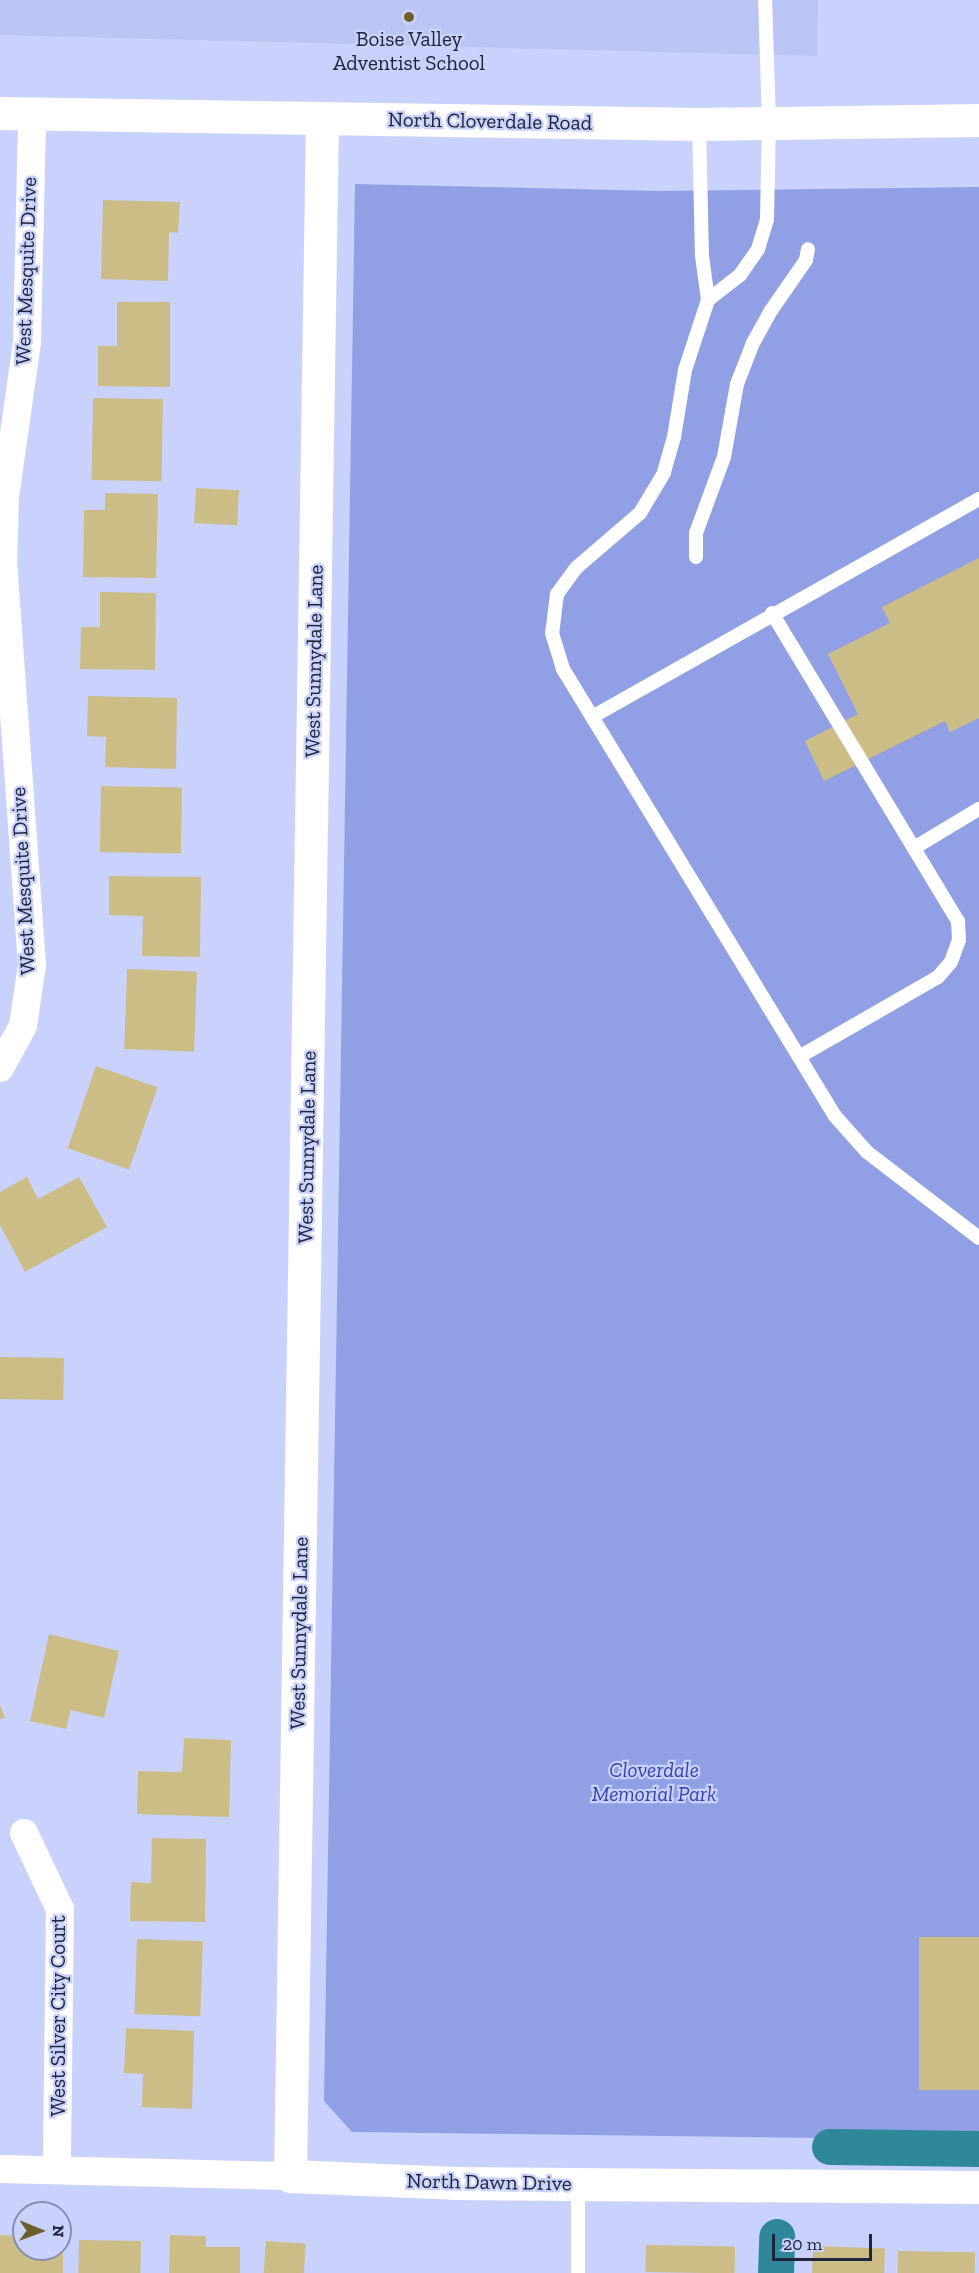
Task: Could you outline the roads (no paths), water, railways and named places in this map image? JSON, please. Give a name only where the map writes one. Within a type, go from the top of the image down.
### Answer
[{"type":"street","name":"North Cloverdale Road","points":[[16,113],[699,124],[979,120]]},
{"type":"street","name":"West Mesquite Drive","points":[[0,1068],[23,1026],[32,965],[3,564],[5,497],[27,342],[16,113]]},
{"type":"street","name":"West Sunnydale Lane","points":[[290,2176],[322,118]]},
{"type":"street","name":"West Silver City Court","points":[[24,1833],[60,1909],[57,2170]]},
{"type":"street","name":"North Dawn Drive","points":[[0,2169],[290,2176],[454,2183],[979,2187]]},
{"type":"lane","points":[[708,300],[740,275],[758,249],[767,219],[769,124],[765,0]]},
{"type":"lane","points":[[699,124],[702,256],[708,300],[685,370],[674,437],[664,473],[640,513],[576,568],[557,594],[552,633],[563,669],[835,1116],[867,1152],[979,1238]]},
{"type":"lane","points":[[696,557],[696,533],[724,457],[737,384],[753,343],[770,312],[806,260],[808,249]]},
{"type":"lane","points":[[592,717],[772,613],[979,499]]},
{"type":"lane","points":[[772,613],[958,921],[959,940],[951,962],[938,977],[799,1057]]},
{"type":"lane","points":[[914,848],[979,809]]},
{"type":"lane","points":[[578,2184],[578,2273]]},
{"type":"waterway","points":[[830,2147],[979,2149]]},
{"type":"waterway","points":[[776,2273],[777,2237]]},
{"type":"place","name":"Boise Valley Adventist School","points":[[409,17]]},
{"type":"park label","name":"Cloverdale Memorial Park","points":[[654,1782]]}]
